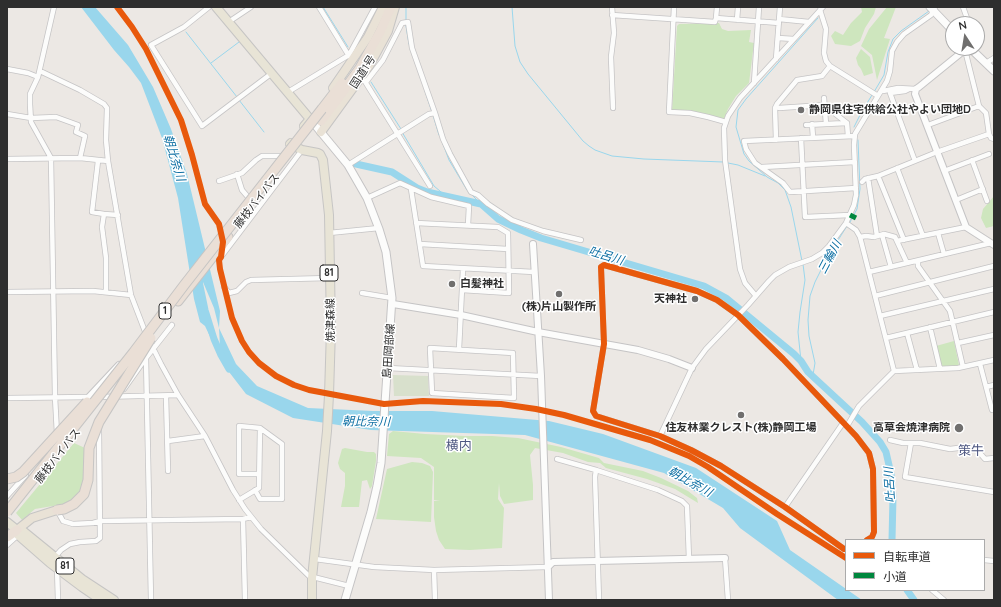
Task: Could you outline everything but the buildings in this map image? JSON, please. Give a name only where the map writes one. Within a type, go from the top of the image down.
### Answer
[{"type":"highway","name":"藤枝バイパス","points":[[7,512],[133,353],[322,109],[357,62],[378,25],[384,7]]},
{"type":"highway","name":"国道1号","points":[[310,119],[353,60],[368,37],[384,7]]},
{"type":"highway","name":"藤枝バイパス","points":[[7,521],[339,98],[363,62],[380,32],[391,7]]},
{"type":"highway","name":"国道1号","points":[[321,132],[369,66],[388,30],[395,7]]},
{"type":"highway","points":[[7,537],[18,533],[32,518],[56,510],[64,509],[74,504],[84,494],[88,480],[89,448],[99,422],[161,323]]},
{"type":"highway","name":"1","points":[[7,478],[16,477],[23,472],[133,353]]},
{"type":"main road","points":[[216,7],[310,119],[290,144]]},
{"type":"main road","points":[[933,8],[945,22]]},
{"type":"main road","points":[[976,56],[994,71]]},
{"type":"main road","name":"島田岡部線","points":[[310,119],[350,168],[367,198],[379,228],[386,252],[393,301],[384,433],[377,486],[345,600]]},
{"type":"main road","name":"焼津森線","points":[[290,144],[302,150],[318,153],[322,157],[329,206],[331,330],[329,396],[327,431],[312,578],[312,600]]},
{"type":"main road","name":"81","points":[[7,521],[18,533],[23,531],[54,563],[102,600]]},
{"type":"main road","name":"81","points":[[54,563],[114,600]]},
{"type":"street","points":[[54,7],[40,71],[30,94],[32,122],[50,158],[57,438]]},
{"type":"street","points":[[209,7],[184,27],[151,45],[202,126],[272,73]]},
{"type":"street","points":[[227,20],[230,21],[251,7]]},
{"type":"street","points":[[319,7],[350,57]]},
{"type":"street","points":[[288,92],[350,57],[375,7]]},
{"type":"street","points":[[612,7],[614,33],[611,57],[613,108]]},
{"type":"street","points":[[674,7],[669,112],[690,113],[726,122]]},
{"type":"street","points":[[612,15],[715,22],[717,7]]},
{"type":"street","points":[[737,20],[738,7]]},
{"type":"street","points":[[754,83],[759,7]]},
{"type":"street","points":[[776,59],[780,7]]},
{"type":"street","points":[[821,8],[827,32],[824,53],[826,61],[830,66],[878,96]]},
{"type":"street","points":[[756,296],[748,287],[741,274],[725,160],[723,134],[728,116],[740,98],[794,40],[821,8]]},
{"type":"street","points":[[660,436],[692,368],[706,349],[775,275],[789,267],[806,262],[826,250],[848,224],[854,205],[856,188],[854,136],[878,96],[883,91],[890,75],[892,52],[897,42],[904,34],[931,15],[933,8]]},
{"type":"street","points":[[716,18],[758,22],[809,22]]},
{"type":"street","points":[[430,186],[364,80],[384,60],[402,22],[408,22],[412,48],[443,139],[471,192],[478,195],[488,204],[512,220],[543,231],[581,240]]},
{"type":"street","points":[[778,38],[794,40]]},
{"type":"street","points":[[957,56],[916,89],[915,94],[966,227],[992,244]]},
{"type":"street","points":[[969,56],[979,106],[986,113],[989,134],[991,138],[994,139]]},
{"type":"street","points":[[986,64],[994,58]]},
{"type":"street","points":[[776,140],[775,108],[777,104],[798,80],[822,76],[830,66]]},
{"type":"street","points":[[7,69],[28,73],[38,77]]},
{"type":"street","points":[[40,71],[80,90],[104,104],[107,108],[106,140],[108,161],[131,295],[153,349],[178,395],[205,436],[222,471],[239,500],[251,517],[268,536],[309,576],[312,578],[349,586]]},
{"type":"street","points":[[883,91],[898,88],[916,89]]},
{"type":"street","points":[[909,88],[905,91],[890,93],[915,161]]},
{"type":"street","points":[[824,98],[826,124]]},
{"type":"street","points":[[780,108],[825,105],[847,123],[848,136]]},
{"type":"street","points":[[928,125],[979,106]]},
{"type":"street","points":[[350,168],[398,134],[429,114],[435,113]]},
{"type":"street","points":[[7,114],[31,118],[56,117],[78,125],[76,132],[85,136],[80,158]]},
{"type":"street","points":[[806,125],[847,123]]},
{"type":"street","points":[[812,124],[813,138]]},
{"type":"street","points":[[862,182],[868,178],[878,176],[937,152],[989,134]]},
{"type":"street","points":[[854,136],[744,141],[746,149],[755,163],[783,183],[790,192],[856,188]]},
{"type":"street","points":[[801,138],[805,216],[850,215]]},
{"type":"street","points":[[7,496],[57,438],[89,397],[146,334],[248,197],[290,144]]},
{"type":"street","points":[[221,257],[302,150]]},
{"type":"street","points":[[944,171],[989,154]]},
{"type":"street","points":[[219,181],[242,173],[262,156],[281,156]]},
{"type":"street","points":[[7,159],[80,158],[108,161]]},
{"type":"street","points":[[972,160],[987,201]]},
{"type":"street","points":[[98,161],[92,212],[118,215]]},
{"type":"street","points":[[762,167],[855,162]]},
{"type":"street","points":[[897,168],[923,236]]},
{"type":"street","points":[[237,174],[242,190],[248,197]]},
{"type":"street","points":[[878,176],[904,240]]},
{"type":"street","points":[[868,178],[877,236]]},
{"type":"street","points":[[367,198],[400,183],[431,197],[469,206],[468,225]]},
{"type":"street","points":[[411,189],[423,266],[534,272]]},
{"type":"street","points":[[956,200],[983,189]]},
{"type":"street","points":[[104,214],[102,227],[106,258],[106,292]]},
{"type":"street","points":[[416,223],[498,227],[508,232],[509,293],[462,290]]},
{"type":"street","points":[[848,224],[856,230],[860,237],[894,371]]},
{"type":"street","points":[[897,241],[966,227]]},
{"type":"street","points":[[329,233],[379,228]]},
{"type":"street","points":[[938,233],[944,254]]},
{"type":"street","points":[[882,234],[891,267]]},
{"type":"street","points":[[860,237],[877,236],[882,234],[895,237],[907,263]]},
{"type":"street","points":[[420,244],[508,249]]},
{"type":"street","points":[[534,244],[534,272],[541,376],[550,600]]},
{"type":"street","points":[[869,272],[992,244]]},
{"type":"street","points":[[918,260],[918,266],[950,310],[964,367]]},
{"type":"street","points":[[845,549],[785,507],[720,466],[691,450],[660,436],[596,416],[593,411],[604,343],[601,267],[604,265],[708,295],[738,315],[783,359],[856,436],[869,454],[873,468],[874,532],[872,537],[869,539]]},
{"type":"street","points":[[875,296],[994,266]]},
{"type":"street","points":[[459,349],[462,315],[463,269]]},
{"type":"street","points":[[224,287],[229,293],[237,291],[246,282],[251,280],[330,278]]},
{"type":"street","points":[[880,316],[994,289]]},
{"type":"street","points":[[7,292],[93,291],[131,295]]},
{"type":"street","points":[[362,293],[538,332],[604,343],[654,354],[692,368]]},
{"type":"street","points":[[886,338],[994,312]]},
{"type":"street","points":[[58,600],[54,563],[62,550],[70,544],[80,542],[96,542],[100,538],[99,430],[102,418],[172,325]]},
{"type":"street","points":[[930,328],[940,369]]},
{"type":"street","points":[[907,333],[917,370]]},
{"type":"street","points":[[958,343],[994,335]]},
{"type":"street","points":[[430,348],[459,349],[513,353],[514,398],[432,393],[430,348]]},
{"type":"street","points":[[146,358],[151,600]]},
{"type":"street","points":[[785,507],[859,406],[894,371],[964,367],[994,360]]},
{"type":"street","points":[[980,364],[992,410],[994,410]]},
{"type":"street","points":[[388,368],[541,376]]},
{"type":"street","points":[[986,387],[994,385]]},
{"type":"street","points":[[7,398],[178,395]]},
{"type":"street","points":[[166,396],[168,471]]},
{"type":"street","points":[[255,490],[260,499],[282,499],[282,444],[260,428],[239,426],[239,474],[259,474]]},
{"type":"street","points":[[239,500],[259,488],[260,428]]},
{"type":"street","points":[[168,441],[205,436]]},
{"type":"street","points":[[890,440],[920,443],[950,449],[966,447],[978,451],[985,459],[994,458]]},
{"type":"street","points":[[911,443],[905,477],[994,492]]},
{"type":"street","points":[[557,459],[658,490],[682,501],[687,506],[689,559]]},
{"type":"street","points":[[596,470],[599,600]]},
{"type":"street","points":[[7,483],[14,488]]},
{"type":"street","points":[[56,510],[63,521],[70,524],[93,523],[100,521],[243,519],[251,517]]},
{"type":"street","points":[[243,519],[245,600]]},
{"type":"street","points":[[7,545],[18,533]]},
{"type":"street","points":[[548,569],[553,562],[725,558],[728,600]]},
{"type":"street","points":[[315,559],[374,567],[434,570],[548,569]]},
{"type":"street","points":[[434,570],[435,600]]},
{"type":"street","points":[[933,591],[944,600]]},
{"type":"green space","points":[[861,7],[876,7],[860,41],[851,46],[835,44],[831,36],[835,31],[843,35],[851,23],[862,12]]},
{"type":"green space","points":[[887,7],[896,7],[884,38],[890,39],[877,80],[872,55],[861,46],[869,29]]},
{"type":"green space","points":[[719,23],[722,29],[728,31],[751,30],[749,42],[754,43],[749,83],[736,96],[723,121],[672,111],[677,26],[679,24]]},
{"type":"green space","points":[[861,49],[870,57],[873,73],[864,76],[856,58]]},
{"type":"green space","points":[[994,196],[994,226],[986,228],[981,218],[983,209]]},
{"type":"green space","points":[[954,341],[959,365],[942,366],[936,346]]},
{"type":"green space","points":[[393,375],[428,376],[429,396],[394,396]]},
{"type":"green space","points":[[393,431],[425,434],[518,438],[561,447],[599,458],[604,463],[643,471],[661,478],[688,491],[697,498],[698,503],[675,489],[647,479],[606,468],[600,463],[588,462],[563,453],[535,448],[530,455],[533,500],[504,504],[500,496],[499,483],[498,499],[504,508],[502,548],[470,550],[445,549],[439,540],[434,517],[434,501],[440,500],[434,500],[434,467],[421,458],[387,456],[389,434]]},
{"type":"green space","points":[[74,443],[85,448],[83,489],[77,497],[65,504],[35,509],[22,520],[16,513]]},
{"type":"green space","points":[[345,448],[374,452],[376,454],[372,486],[370,489],[367,480],[362,481],[359,507],[341,507],[345,486],[345,473],[340,469],[338,463],[342,449]]},
{"type":"green space","points":[[412,462],[430,466],[433,472],[431,522],[376,519],[387,469]]},
{"type":"water","points":[[81,7],[95,7],[128,45],[153,87],[171,129],[187,174],[220,311],[219,328],[214,308],[203,282],[199,295],[210,325],[214,345],[205,326],[200,322],[194,299],[178,198],[162,138],[141,83]]},
{"type":"water","points":[[219,328],[236,364],[257,386],[308,408],[373,411],[432,411],[549,421],[603,434],[696,468],[777,521],[790,550],[845,588],[845,591],[849,591],[862,600],[838,600],[740,528],[723,508],[664,473],[525,435],[371,430],[293,418],[246,394],[226,368],[220,347]]},
{"type":"waterway","points":[[323,7],[348,47]]},
{"type":"waterway","points":[[406,7],[406,20]]},
{"type":"waterway","points":[[512,7],[515,46],[520,62],[528,74],[583,141],[589,146],[595,150],[612,156],[644,159],[723,162]]},
{"type":"waterway","name":"三輪川","points":[[874,92],[884,75],[888,52],[893,39],[901,31],[929,11]]},
{"type":"waterway","points":[[802,261],[791,207],[785,190],[749,161],[744,154],[736,127],[738,110],[746,99],[818,18]]},
{"type":"waterway","points":[[406,26],[409,44]]},
{"type":"waterway","points":[[186,32],[237,97]]},
{"type":"waterway","points":[[211,63],[239,42]]},
{"type":"waterway","points":[[371,82],[401,129]]},
{"type":"waterway","points":[[425,91],[432,112]]},
{"type":"waterway","name":"三輪川","points":[[854,127],[872,95]]},
{"type":"waterway","points":[[239,100],[264,132]]},
{"type":"waterway","points":[[433,115],[439,135]]},
{"type":"waterway","points":[[402,132],[434,186],[447,197]]},
{"type":"waterway","name":"三輪川","points":[[849,224],[857,209],[860,189],[858,140]]},
{"type":"waterway","points":[[443,144],[449,160],[467,190]]},
{"type":"waterway","points":[[728,163],[738,165],[765,176]]},
{"type":"waterway","name":"吐呂川","points":[[356,164],[392,172],[417,188],[427,192],[481,204],[498,219],[541,238],[704,286],[726,298],[794,354],[801,361],[808,372],[862,422],[880,442],[886,452],[891,474],[893,497],[892,539]]},
{"type":"waterway","name":"吐呂川","points":[[471,194],[481,204]]},
{"type":"waterway","name":"三輪川","points":[[813,375],[815,363],[809,336],[808,320],[810,296],[828,256],[847,226]]},
{"type":"waterway","points":[[801,361],[798,332],[805,280],[803,264]]},
{"type":"waterway","name":"朝比奈川","points":[[199,281],[205,310],[214,339],[229,369]]},
{"type":"waterway","name":"吐呂川","points":[[908,591],[914,600]]},
{"type":"marked path","points":[[850,215],[856,218]]},
{"type":"cycle path","points":[[117,7],[146,49],[181,120],[205,204],[219,224],[223,242],[221,257],[219,260],[220,269],[232,318],[242,341],[249,352],[259,363],[276,376],[294,385],[309,390],[384,404],[423,401],[501,404],[536,409],[564,415],[650,440],[689,456],[708,467],[777,514],[845,557]]},
{"type":"cycle path","points":[[845,549],[785,507],[721,466],[660,436],[596,416],[593,411],[604,344],[601,267],[604,265],[697,291],[717,300],[738,315],[783,359],[856,436],[869,453],[873,469],[874,532],[872,537],[869,539]]},
{"type":"place","name":"静岡県住宅供給公社やよい団地D","points":[[801,110]]},
{"type":"place","name":"白髪神社","points":[[452,284]]},
{"type":"place","name":"(株)片山製作所","points":[[559,294]]},
{"type":"place","name":"天神社","points":[[695,299]]},
{"type":"place","name":"住友林業クレスト(株)静岡工場","points":[[741,415]]},
{"type":"place","name":"高草会焼津病院","points":[[959,428]]},
{"type":"district","name":"横内","points":[[459,446]]},
{"type":"district","name":"策牛","points":[[971,451]]}]
